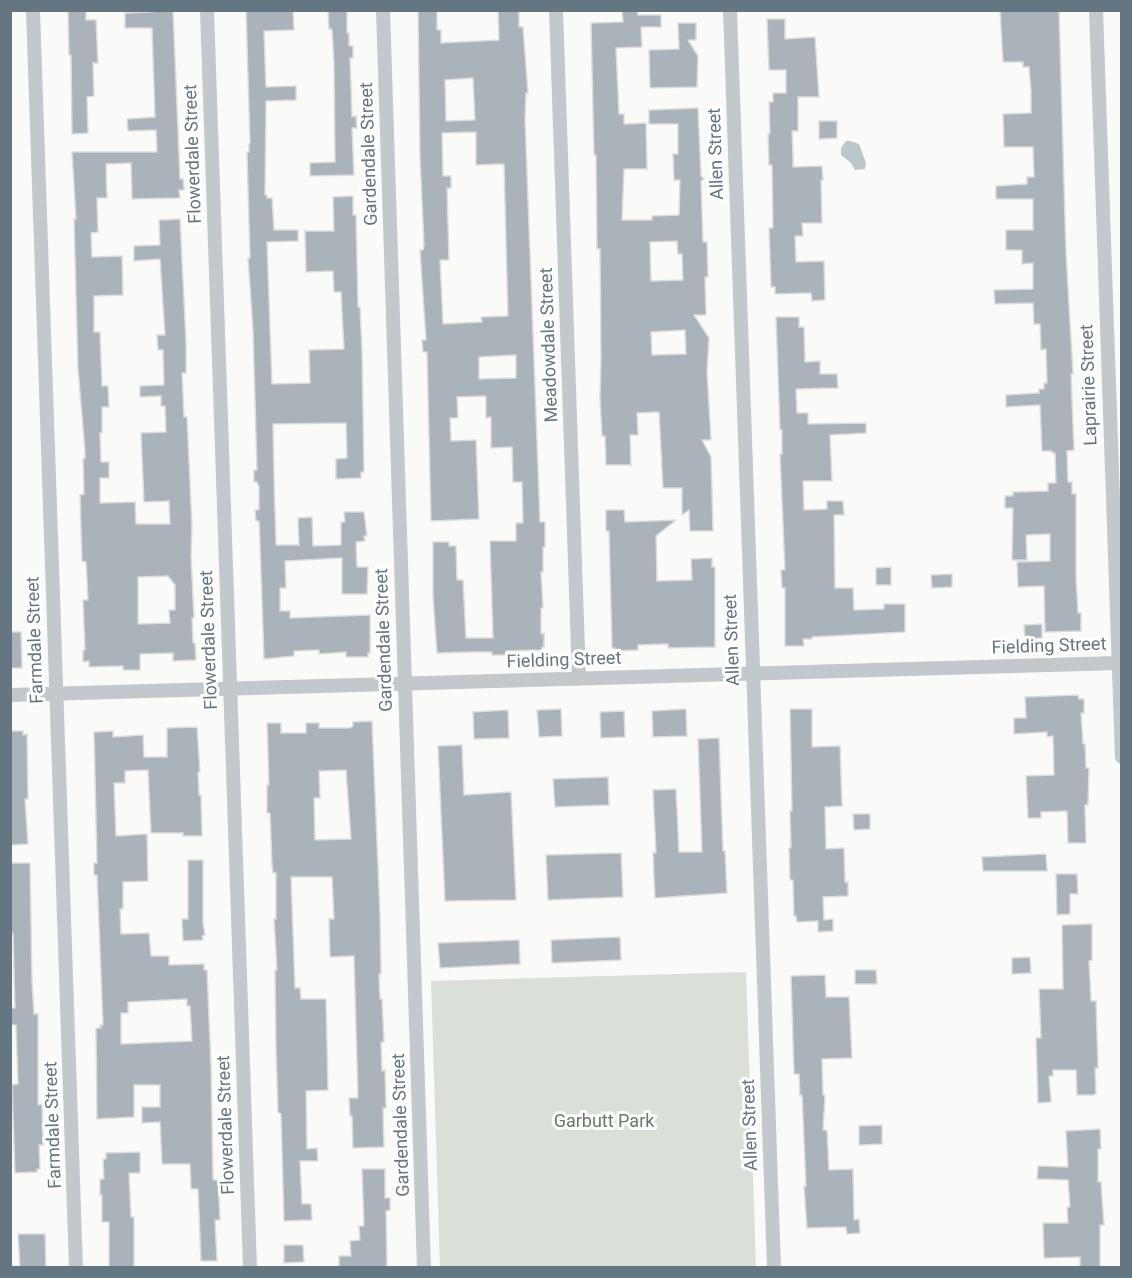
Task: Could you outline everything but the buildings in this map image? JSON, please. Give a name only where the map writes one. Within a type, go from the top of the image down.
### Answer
[{"type":"street","name":"Farmdale Street","points":[[33,10],[76,1268]]},
{"type":"street","name":"Flowerdale Street","points":[[207,10],[250,1268]]},
{"type":"street","name":"Gardendale Street","points":[[383,10],[424,1268]]},
{"type":"street","name":"Meadowdale Street","points":[[556,10],[579,679]]},
{"type":"street","name":"Allen Street","points":[[730,10],[774,1268]]},
{"type":"street","name":"Laprairie Street","points":[[1096,10],[1122,757]]},
{"type":"street","name":"Fielding Street","points":[[10,695],[1118,663]]},
{"type":"green space","name":"Garbutt Park","points":[[746,972],[756,1267],[440,1267],[431,981]]},
{"type":"shaded area","points":[[846,141],[859,144],[866,163],[865,169],[855,170],[851,163],[841,155],[841,148]]}]
